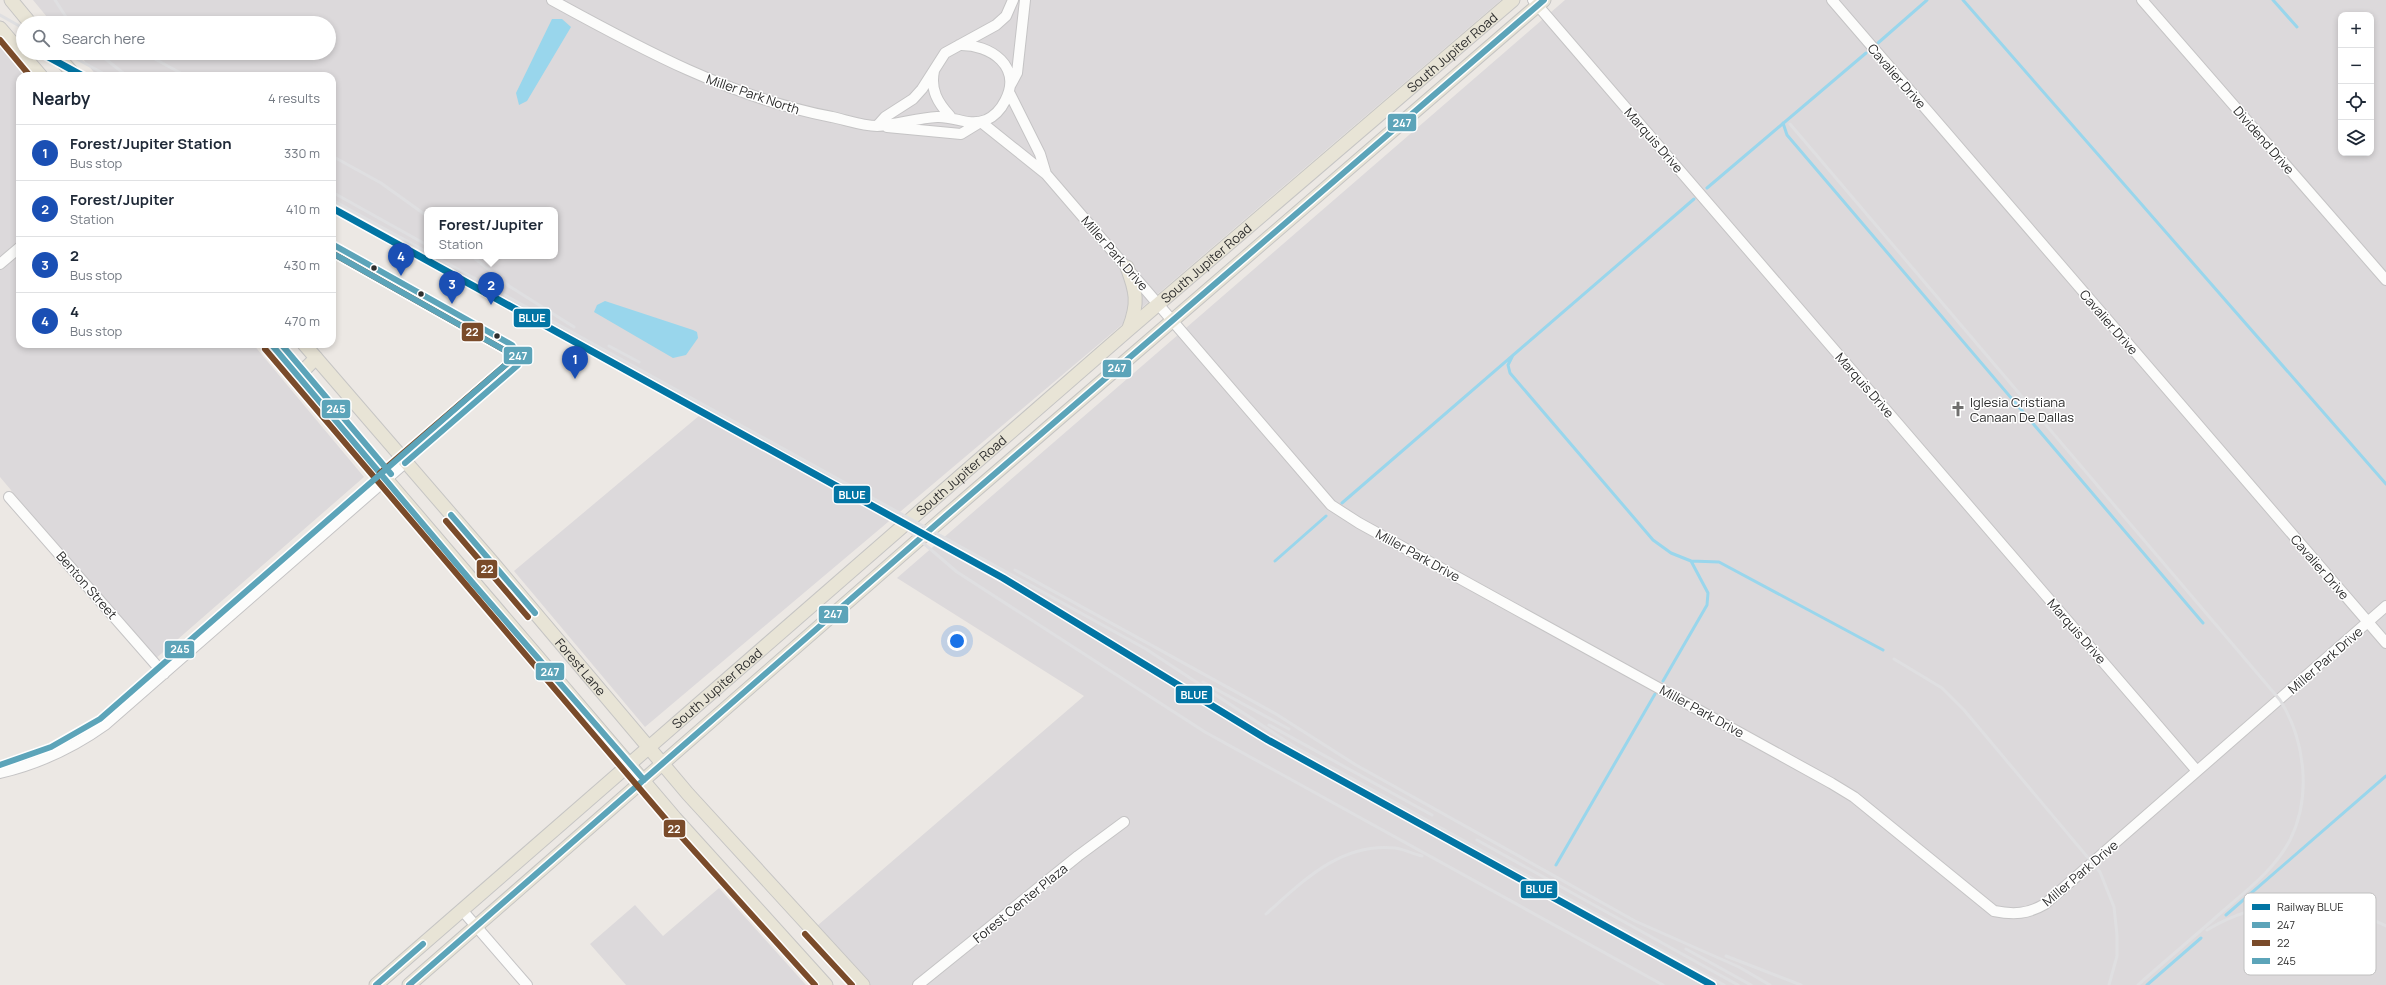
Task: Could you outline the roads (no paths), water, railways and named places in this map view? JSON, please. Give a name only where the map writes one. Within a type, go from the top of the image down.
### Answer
[{"type":"main road","points":[[11,0],[24,16]]},
{"type":"main road","name":"South Jupiter Road","points":[[376,985],[1159,303],[1513,0]]},
{"type":"main road","name":"South Jupiter Road","points":[[409,985],[1538,2]]},
{"type":"main road","points":[[0,28],[16,47]]},
{"type":"main road","points":[[27,60],[38,72]]},
{"type":"main road","points":[[62,60],[72,72]]},
{"type":"main road","points":[[1341,148],[1354,163]]},
{"type":"main road","points":[[1127,267],[1137,300],[1134,316],[1128,330]]},
{"type":"main road","name":"Forest Lane","points":[[274,348],[630,764],[826,985]]},
{"type":"main road","name":"Forest Lane","points":[[307,348],[648,748],[863,985]]},
{"type":"main road","points":[[298,376],[316,358]]},
{"type":"main road","points":[[1014,430],[1027,446]]},
{"type":"main road","points":[[799,615],[814,631]]},
{"type":"street","name":"Miller Park North","points":[[552,0],[683,69],[724,86],[791,109],[877,126],[917,118],[950,116],[960,121],[980,122]]},
{"type":"street","points":[[877,126],[885,117],[913,99],[922,89],[945,53],[996,25],[1006,16],[1013,0]]},
{"type":"street","points":[[877,126],[961,134],[996,114],[1002,108],[1016,74],[1025,0]]},
{"type":"street","name":"Cavalier Drive","points":[[1832,0],[2386,643]]},
{"type":"street","name":"Dividend Drive","points":[[2142,0],[2386,280]]},
{"type":"street","name":"Marquis Drive","points":[[1538,2],[2197,771]]},
{"type":"street","points":[[959,45],[975,45],[994,53],[1007,70],[1010,90],[1040,154],[1046,174]]},
{"type":"street","points":[[935,67],[933,85],[935,94],[943,108],[950,116]]},
{"type":"street","points":[[980,122],[1046,174]]},
{"type":"street","name":"Miller Park Drive","points":[[1046,174],[1159,303],[1331,505],[1359,523],[1832,783],[1854,797],[1994,911],[2011,914],[2030,912],[2045,904],[2386,606]]},
{"type":"street","points":[[0,264],[16,250]]},
{"type":"street","points":[[0,773],[23,768],[82,742],[105,725],[405,462]]},
{"type":"street","name":"Benton Street","points":[[8,497],[164,674]]},
{"type":"street","name":"Forest Center Plaza","points":[[918,985],[1078,856],[1124,822]]},
{"type":"street","points":[[462,910],[527,985]]},
{"type":"water","points":[[552,19],[562,19],[571,27],[527,101],[519,105],[516,93]]},
{"type":"water","points":[[605,301],[693,330],[697,332],[698,338],[686,355],[673,358],[594,312],[597,305]]},
{"type":"waterway","points":[[1878,43],[1927,0]]},
{"type":"waterway","points":[[1963,0],[2386,484]]},
{"type":"waterway","points":[[2273,0],[2297,27]]},
{"type":"waterway","points":[[1707,188],[1866,53]]},
{"type":"waterway","points":[[1783,123],[1787,135],[2203,623]]},
{"type":"waterway","points":[[1342,503],[1694,199]]},
{"type":"waterway","points":[[1513,355],[1508,365],[1510,373],[1653,540],[1671,553],[1691,561],[1708,593],[1707,605],[1663,681]]},
{"type":"waterway","points":[[1275,561],[1326,516]]},
{"type":"waterway","points":[[1691,561],[1719,562],[1883,650]]},
{"type":"waterway","points":[[1556,865],[1655,694]]},
{"type":"waterway","points":[[2251,893],[2386,776]]},
{"type":"waterway","points":[[2226,915],[2244,899]]},
{"type":"waterway","points":[[2147,985],[2201,938]]},
{"type":"railway","points":[[55,0],[65,16]]},
{"type":"railway","points":[[0,15],[16,24]]},
{"type":"railway","points":[[79,60],[101,72]]},
{"type":"railway","points":[[107,60],[122,72]]},
{"type":"railway","points":[[157,60],[179,72]]},
{"type":"railway","points":[[1790,124],[2280,700],[2289,716],[2300,750],[2303,768],[2303,787],[2297,823],[2284,851],[2269,870],[2138,985]]},
{"type":"railway","points":[[336,158],[381,183],[424,214]]},
{"type":"railway","points":[[336,194],[424,243]]},
{"type":"railway","points":[[336,202],[424,250]]},
{"type":"railway","points":[[439,259],[1146,649],[1295,747],[1724,985]]},
{"type":"railway","points":[[476,259],[509,286],[574,327]]},
{"type":"railway","points":[[609,346],[639,362]]},
{"type":"railway","points":[[880,506],[957,572],[1205,732],[1663,985]]},
{"type":"railway","points":[[1015,570],[1276,714],[1356,765],[1635,921],[1739,967],[1770,985]]},
{"type":"railway","points":[[1894,659],[1942,688],[1964,710],[2100,872],[2114,907],[2117,935],[2117,956],[2109,985]]},
{"type":"railway","points":[[1203,682],[1289,729]]},
{"type":"railway","points":[[1269,725],[1432,815]]},
{"type":"railway","points":[[1477,840],[1738,985]]},
{"type":"railway","points":[[1266,914],[1294,889],[1324,866],[1357,851],[1375,848],[1395,848],[1422,856]]},
{"type":"railway","points":[[2207,930],[2244,914]]},
{"type":"railway","points":[[2376,921],[2386,926]]},
{"type":"railway","points":[[1686,949],[1751,985]]},
{"type":"railway","points":[[1726,956],[1801,985]]},
{"type":"rail line","name":"BLUE","points":[[54,60],[76,72]]},
{"type":"rail line","name":"BLUE","points":[[336,210],[424,259]]},
{"type":"rail line","name":"BLUE","points":[[424,259],[1003,578],[1268,740],[1712,985]]},
{"type":"place","name":"4","points":[[401,276]]},
{"type":"place","name":"2","points":[[452,304]]},
{"type":"place","name":"Forest/Jupiter","points":[[491,305]]},
{"type":"place","name":"Forest/Jupiter Station","points":[[575,379]]},
{"type":"place","name":"Iglesia Cristiana Canaan De Dallas","points":[[1958,409]]}]
